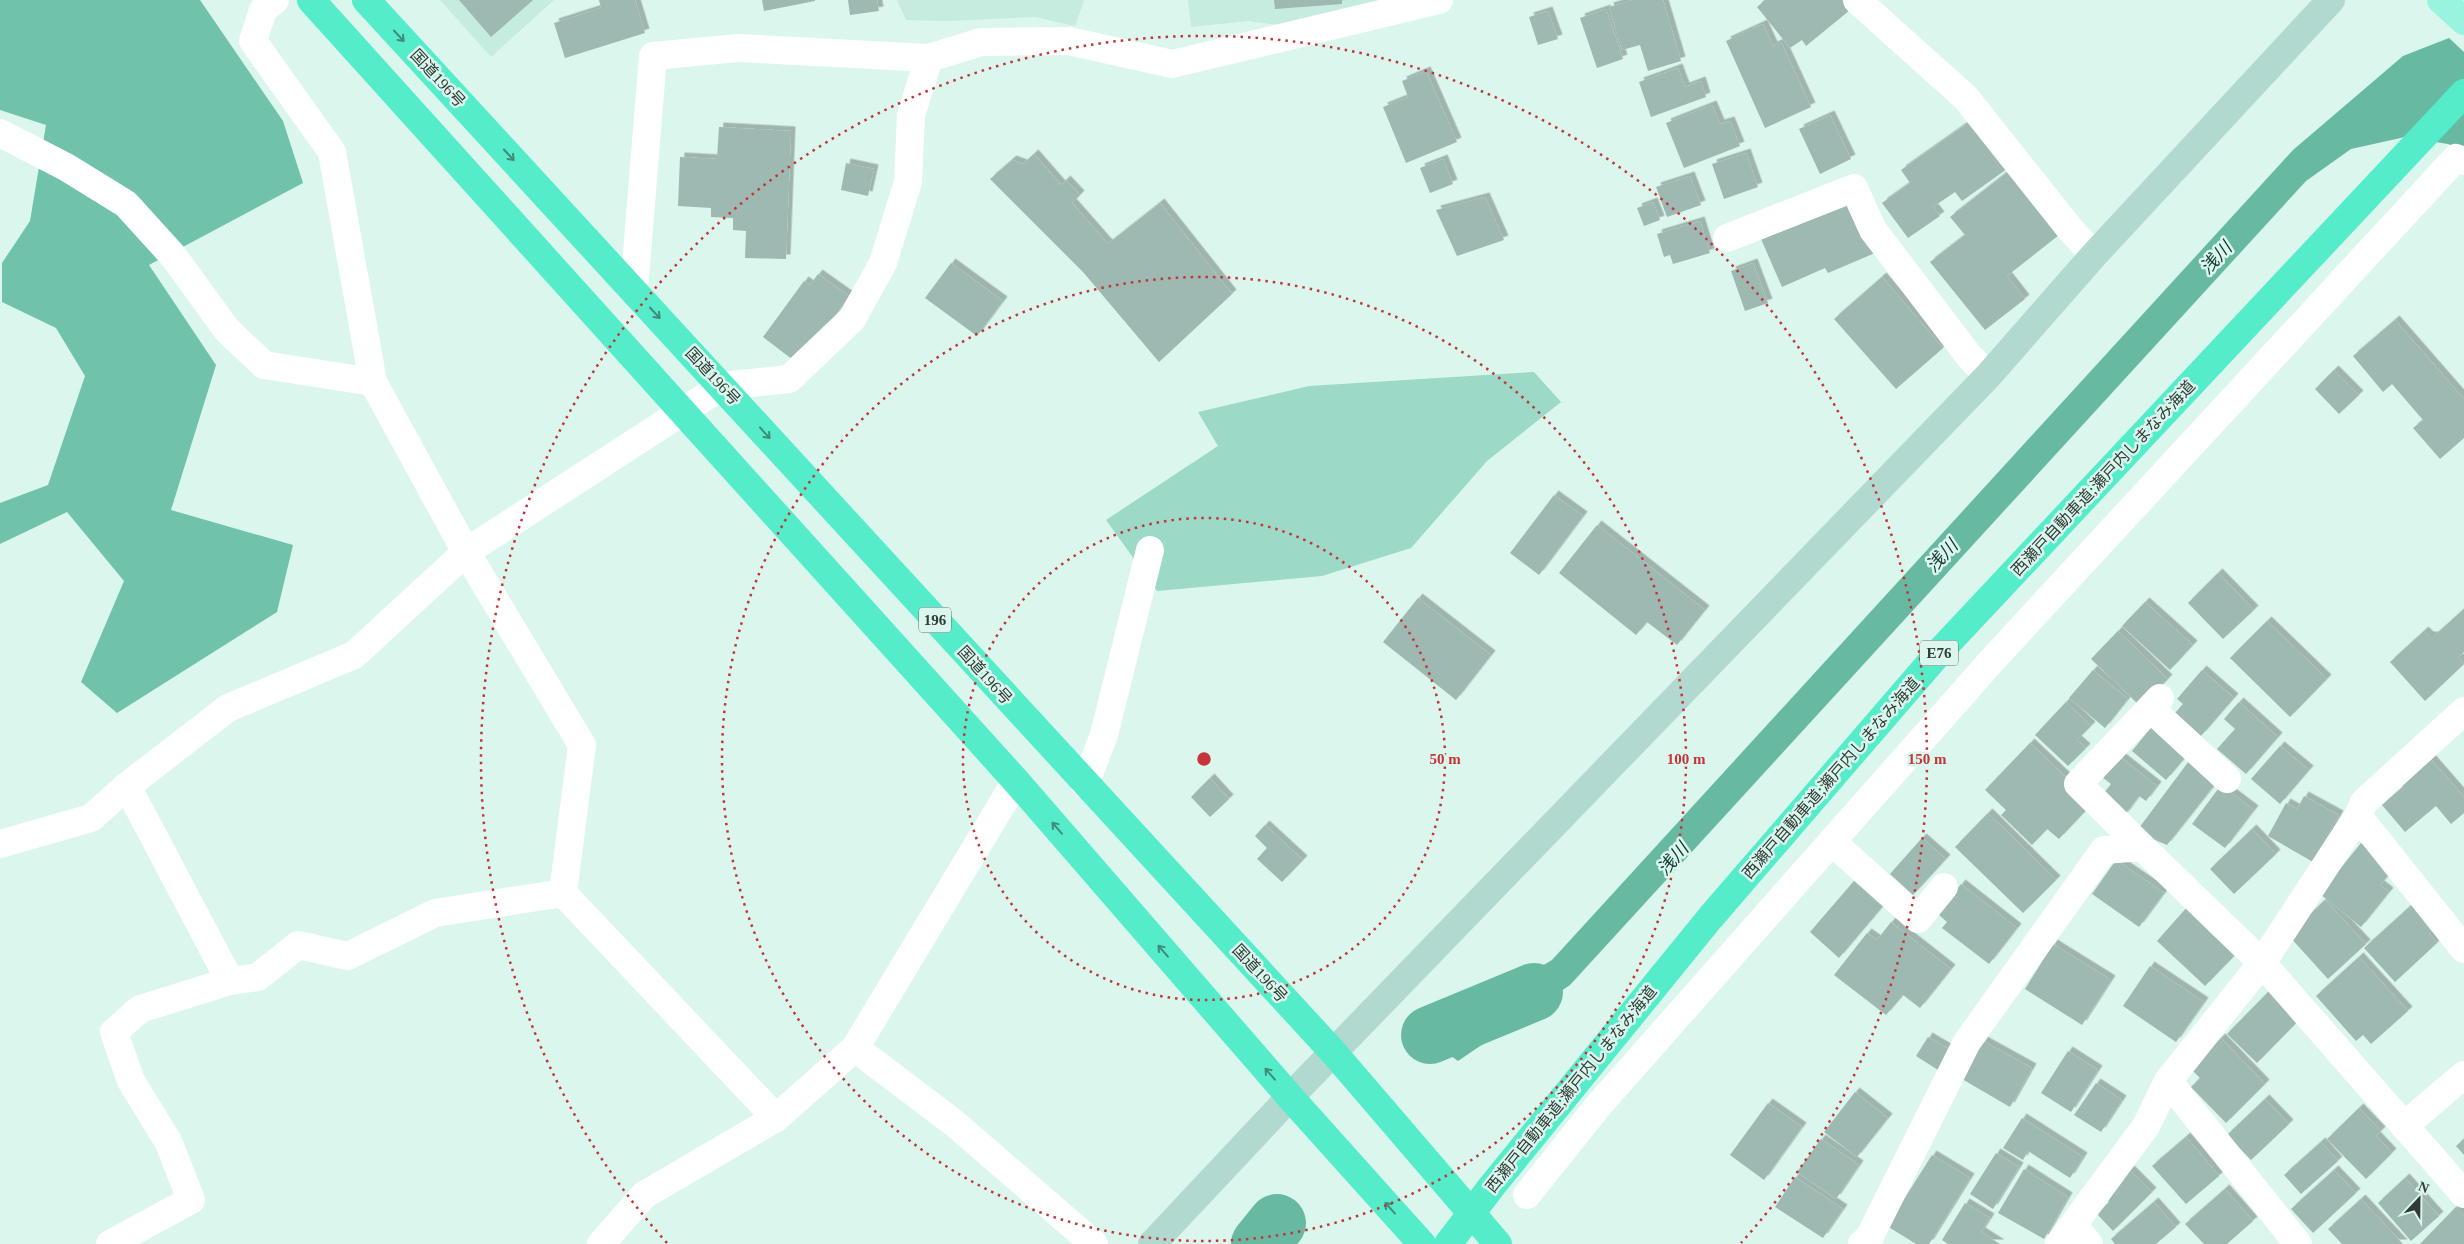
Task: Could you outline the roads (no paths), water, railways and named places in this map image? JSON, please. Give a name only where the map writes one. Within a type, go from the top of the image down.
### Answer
[{"type":"highway","points":[[311,0],[1016,781],[1290,1097],[1422,1244]]},
{"type":"highway","name":"国道196号","points":[[366,0],[1334,1053],[1498,1244]]},
{"type":"highway","name":"西瀬戸自動車道;瀬戸内しまなみ海道","points":[[1448,1244],[1492,1186],[1710,918],[1943,648],[2464,93]]},
{"type":"main road","points":[[2441,0],[2464,21]]},
{"type":"street","points":[[275,0],[264,10],[253,41],[332,152],[373,382],[466,552],[582,745],[563,893]]},
{"type":"street","points":[[634,290],[653,56],[738,48],[929,58],[981,42],[1069,41],[1172,64],[1439,0]]},
{"type":"street","points":[[1857,0],[1966,98],[2070,229],[2094,255]]},
{"type":"street","points":[[1152,1244],[1290,1097],[1988,376],[2094,255],[2331,0]]},
{"type":"street","points":[[0,844],[91,818],[127,786],[228,708],[354,655],[466,552],[722,386],[789,379],[852,319],[883,263],[908,182],[911,115],[929,58]]},
{"type":"street","points":[[0,133],[66,167],[126,204],[174,257],[227,330],[264,366],[373,382]]},
{"type":"street","points":[[1527,1195],[1598,1106],[1995,657],[2461,156]]},
{"type":"street","points":[[1727,238],[1854,188],[1873,230],[1969,356],[1988,376]]},
{"type":"street","points":[[1085,784],[1104,735],[1150,550]]},
{"type":"street","points":[[2227,779],[2155,703],[2078,784],[2262,963],[2464,1194]]},
{"type":"street","points":[[2074,1238],[2146,1126],[2168,1081],[2262,963],[2358,816],[2364,802],[2464,711]]},
{"type":"street","points":[[602,1244],[644,1195],[776,1118],[855,1048],[1016,781]]},
{"type":"street","points":[[127,786],[230,981]]},
{"type":"street","points":[[2358,816],[2461,940]]},
{"type":"street","points":[[1832,842],[1918,919],[1944,887]]},
{"type":"street","points":[[1862,1244],[1869,1238],[1967,1042],[2104,850],[2142,847]]},
{"type":"street","points":[[110,1244],[191,1200],[169,1143],[132,1081],[114,1032],[140,1009],[230,981],[258,977],[298,945],[348,956],[435,913],[563,893]]},
{"type":"street","points":[[563,893],[776,1118]]},
{"type":"street","points":[[855,1048],[954,1123],[1094,1244]]},
{"type":"street","points":[[2404,1126],[2464,1075]]},
{"type":"street","points":[[2168,1081],[2298,1244]]},
{"type":"water","points":[[2449,38],[2464,52],[2464,150],[2448,144],[2405,137],[2351,149],[2306,181],[1570,985],[1458,1061],[1443,1050],[1478,1000],[1505,988],[1552,960],[2293,150],[2403,56]]},
{"type":"waterway","name":"浅川","points":[[1430,1035],[1534,992]]},
{"type":"waterway","name":"浅川","points":[[1260,1244],[1277,1223]]}]
